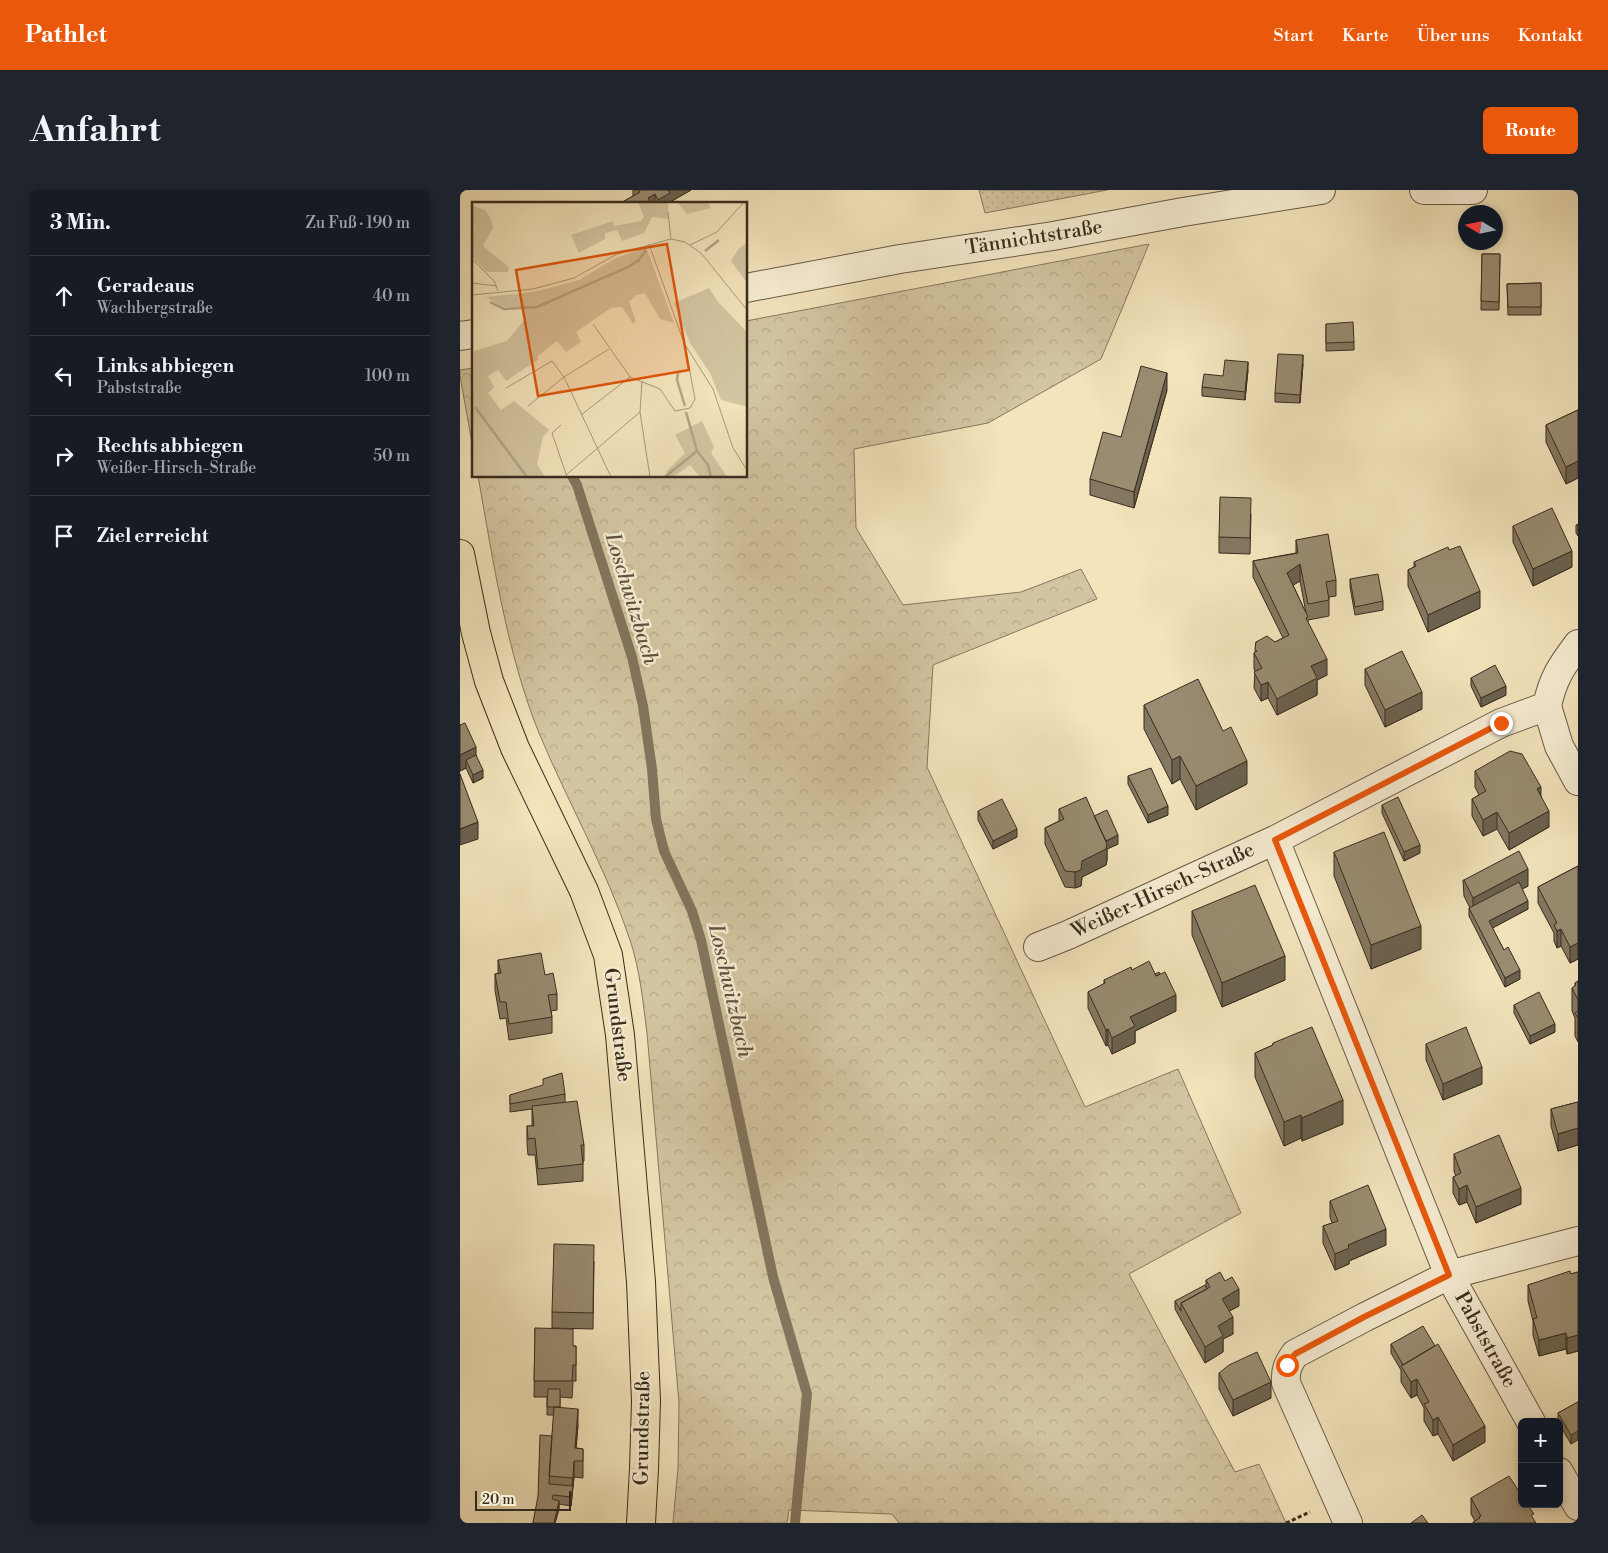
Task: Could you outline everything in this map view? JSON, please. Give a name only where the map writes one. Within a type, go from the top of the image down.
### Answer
[{"type":"main road","name":"Grundstraße","points":[[460,554],[476,633],[489,681],[515,748],[584,891],[608,955],[620,1035],[641,1282],[646,1401],[641,1523]]},
{"type":"street","name":"Tännichtstraße","points":[[748,288],[900,259],[1053,236],[1183,212],[1321,190]]},
{"type":"street","points":[[1424,190],[1473,190]]},
{"type":"street","points":[[1578,644],[1558,672],[1551,687],[1547,706],[1559,746],[1578,781]]},
{"type":"street","name":"Weißer-Hirsch-Straße","points":[[1038,946],[1068,936],[1275,840],[1501,723],[1547,706]]},
{"type":"street","name":"Pabststraße","points":[[1275,840],[1449,1275],[1529,1418]]},
{"type":"street","points":[[1348,1523],[1286,1383],[1287,1365],[1295,1354],[1449,1275],[1578,1241]]},
{"type":"street","points":[[1563,1479],[1578,1506]]},
{"type":"green space","points":[[979,190],[1107,190],[985,213]]},
{"type":"green space","points":[[1149,244],[1101,359],[988,423],[854,449],[856,528],[903,605],[1021,592],[1081,569],[1097,599],[933,665],[927,767],[1085,1107],[1178,1069],[1241,1213],[1129,1274],[1235,1472],[1259,1464],[1286,1523],[899,1523],[892,1514],[789,1510],[787,1523],[673,1523],[678,1468],[679,1403],[647,1033],[639,974],[630,940],[610,887],[550,759],[528,703],[502,606],[478,478],[748,478],[748,321]]},
{"type":"green space","points":[[472,368],[472,443],[460,376],[460,370]]},
{"type":"building","points":[[638,190],[668,190],[670,193],[658,200],[655,194],[648,198],[650,202],[622,202],[640,192]]},
{"type":"building","points":[[1482,254],[1500,254],[1499,302],[1481,301]]},
{"type":"building","points":[[1541,283],[1541,307],[1508,307],[1507,284]]},
{"type":"building","points":[[1353,322],[1354,342],[1326,343],[1326,324]]},
{"type":"building","points":[[1278,354],[1303,355],[1300,395],[1275,393]]},
{"type":"building","points":[[1225,360],[1248,362],[1245,392],[1202,387],[1204,374],[1223,376]]},
{"type":"building","points":[[1141,366],[1167,373],[1134,492],[1090,479],[1103,432],[1121,437]]},
{"type":"building","points":[[1578,410],[1578,461],[1566,467],[1546,425]]},
{"type":"building","points":[[1220,497],[1251,498],[1250,538],[1219,537]]},
{"type":"building","points":[[1552,508],[1572,551],[1533,569],[1513,526]]},
{"type":"building","points":[[1328,534],[1336,580],[1326,582],[1329,600],[1308,604],[1300,564],[1287,573],[1308,617],[1306,618],[1327,659],[1311,666],[1317,678],[1277,699],[1268,682],[1261,685],[1254,672],[1262,668],[1254,653],[1257,651],[1255,649],[1256,642],[1267,636],[1275,642],[1289,635],[1253,561],[1298,553],[1296,540]]},
{"type":"building","points":[[1460,546],[1480,591],[1428,615],[1408,570],[1416,566],[1414,562],[1448,547],[1449,550]]},
{"type":"building","points":[[1378,574],[1383,601],[1355,607],[1350,579]]},
{"type":"building","points":[[1402,651],[1422,692],[1385,710],[1365,669]]},
{"type":"building","points":[[1495,665],[1506,686],[1481,698],[1471,678]]},
{"type":"building","points":[[1198,679],[1223,731],[1231,727],[1247,761],[1196,786],[1180,756],[1172,760],[1144,705]]},
{"type":"building","points":[[465,723],[476,747],[460,755],[460,725]]},
{"type":"building","points":[[1510,751],[1522,754],[1541,787],[1537,789],[1549,811],[1509,833],[1497,812],[1483,820],[1472,799],[1486,791],[1475,771]]},
{"type":"building","points":[[476,755],[483,770],[473,775],[466,760]]},
{"type":"building","points":[[1151,768],[1168,806],[1148,815],[1128,776]]},
{"type":"building","points":[[460,774],[478,822],[460,829]]},
{"type":"building","points":[[1086,797],[1107,844],[1106,849],[1082,861],[1081,870],[1075,872],[1065,871],[1045,828],[1064,819],[1059,809]]},
{"type":"building","points":[[1398,797],[1420,845],[1404,852],[1382,805]]},
{"type":"building","points":[[1002,799],[1017,829],[993,841],[978,811]]},
{"type":"building","points":[[1107,810],[1118,835],[1106,841],[1094,816]]},
{"type":"building","points":[[1384,832],[1421,926],[1371,945],[1334,852]]},
{"type":"building","points":[[1519,851],[1528,869],[1473,898],[1464,880]]},
{"type":"building","points":[[1578,866],[1578,943],[1570,947],[1561,929],[1557,931],[1554,925],[1557,923],[1538,887]]},
{"type":"building","points":[[1519,882],[1528,901],[1489,921],[1504,950],[1508,947],[1520,970],[1505,978],[1469,908]]},
{"type":"building","points":[[1255,885],[1285,956],[1222,983],[1192,911]]},
{"type":"building","points":[[541,953],[545,975],[553,973],[557,994],[548,995],[552,1017],[509,1024],[506,1002],[500,1002],[495,974],[501,973],[498,960]]},
{"type":"building","points":[[1149,961],[1156,976],[1165,972],[1176,995],[1130,1017],[1135,1026],[1112,1038],[1108,1029],[1106,1030],[1088,992],[1105,983],[1104,980],[1131,967],[1132,970]]},
{"type":"building","points":[[1578,981],[1578,1000],[1572,988]]},
{"type":"building","points":[[1539,992],[1555,1024],[1530,1036],[1514,1005]]},
{"type":"building","points":[[1312,1027],[1343,1100],[1302,1118],[1301,1115],[1284,1122],[1255,1053],[1273,1045],[1273,1043]]},
{"type":"building","points":[[1466,1027],[1482,1067],[1443,1084],[1426,1044]]},
{"type":"building","points":[[562,1073],[565,1094],[510,1104],[510,1095],[543,1085],[543,1079]]},
{"type":"building","points":[[577,1101],[584,1145],[581,1145],[583,1164],[538,1169],[535,1138],[528,1139],[527,1126],[534,1126],[532,1106]]},
{"type":"building","points":[[1578,1102],[1578,1128],[1558,1134],[1551,1109]]},
{"type":"building","points":[[1499,1135],[1521,1188],[1476,1207],[1467,1185],[1459,1189],[1453,1177],[1461,1173],[1454,1154]]},
{"type":"building","points":[[1368,1185],[1386,1229],[1348,1245],[1349,1248],[1335,1254],[1323,1226],[1338,1221],[1330,1201]]},
{"type":"building","points":[[554,1244],[594,1245],[593,1313],[552,1312]]},
{"type":"building","points":[[1570,1271],[1571,1274],[1578,1272],[1578,1335],[1567,1338],[1566,1333],[1539,1340],[1533,1319],[1537,1318],[1528,1285]]},
{"type":"building","points":[[1220,1272],[1225,1281],[1232,1277],[1239,1289],[1222,1299],[1233,1317],[1218,1326],[1223,1336],[1205,1347],[1181,1303],[1210,1287],[1206,1280]]},
{"type":"building","points":[[1205,1285],[1207,1289],[1181,1303],[1181,1311],[1175,1301]]},
{"type":"building","points":[[1423,1326],[1435,1346],[1403,1365],[1391,1344]]},
{"type":"building","points":[[535,1328],[573,1329],[573,1346],[576,1346],[576,1365],[573,1365],[572,1381],[534,1381]]},
{"type":"building","points":[[1438,1344],[1485,1426],[1453,1445],[1438,1417],[1433,1420],[1424,1404],[1429,1402],[1417,1379],[1411,1382],[1401,1366]]},
{"type":"building","points":[[1257,1352],[1271,1382],[1233,1400],[1219,1373],[1229,1365]]},
{"type":"building","points":[[548,1389],[560,1389],[560,1407],[547,1407]]},
{"type":"building","points":[[1578,1402],[1578,1431],[1571,1435],[1563,1418],[1558,1413]]},
{"type":"building","points":[[554,1407],[578,1409],[575,1448],[583,1449],[583,1461],[574,1461],[573,1478],[549,1476]]},
{"type":"building","points":[[540,1435],[552,1436],[549,1484],[573,1486],[571,1497],[553,1495],[552,1499],[559,1501],[554,1523],[533,1523],[538,1496]]},
{"type":"building","points":[[1509,1476],[1518,1490],[1518,1508],[1530,1508],[1534,1514],[1531,1515],[1536,1523],[1473,1523],[1481,1516],[1471,1498]]},
{"type":"building","points":[[1422,1515],[1428,1523],[1411,1523]]},
{"type":"waterway","name":"Loschwitzbach","points":[[573,478],[577,485],[632,657],[643,706],[652,769],[656,819],[664,851],[692,911],[701,940],[773,1277],[807,1394],[795,1523]]},
{"type":"route","points":[[1287,1365],[1295,1354],[1449,1275],[1275,840],[1501,723]]}]
